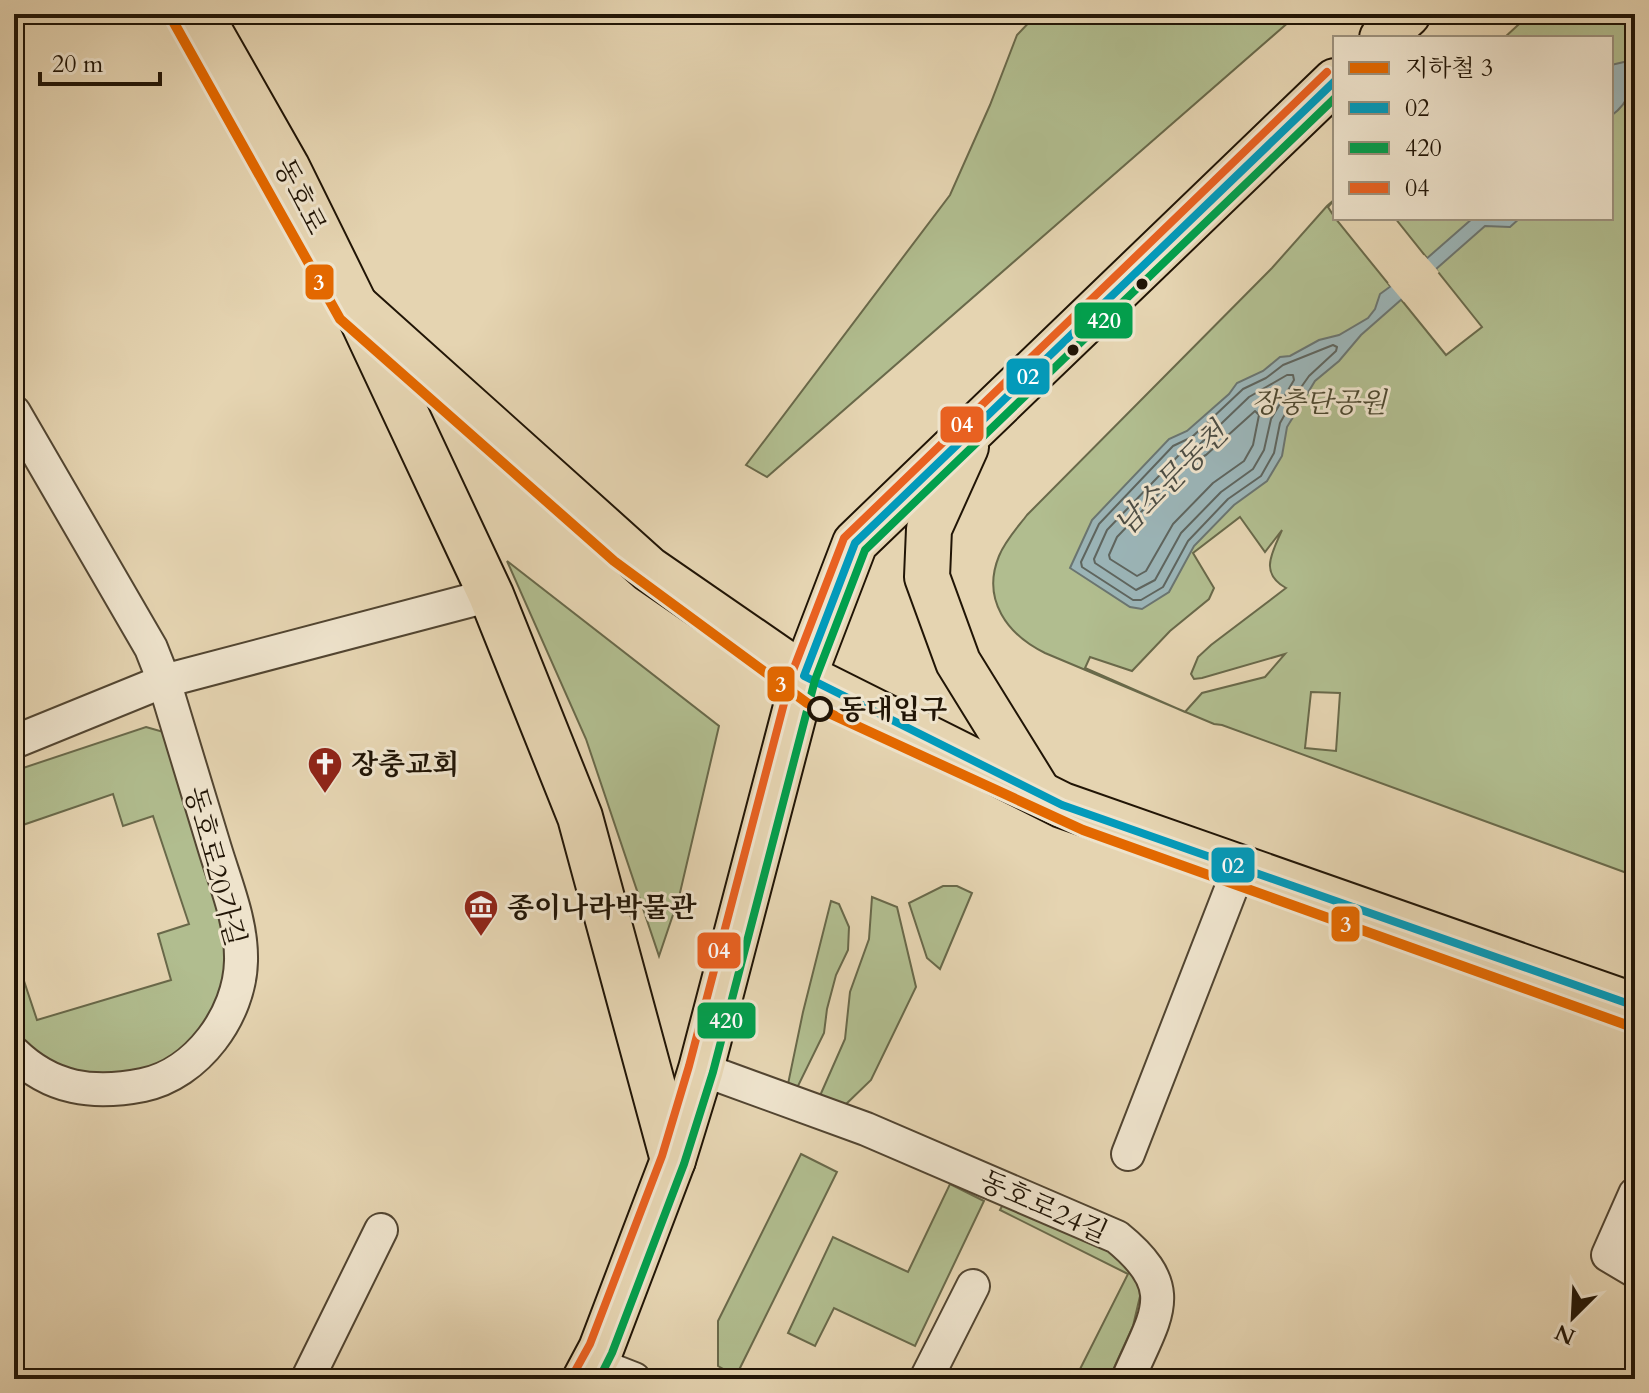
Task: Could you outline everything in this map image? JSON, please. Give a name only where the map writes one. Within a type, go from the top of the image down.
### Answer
[{"type":"main road","name":"동호로","points":[[200,14],[287,167],[355,305],[649,569],[804,676],[1050,799],[1635,1006]]},
{"type":"main road","points":[[1384,36],[1408,14]]},
{"type":"main road","points":[[589,1371],[673,1160],[701,1069],[804,676],[855,543],[1333,83]]},
{"type":"main road","points":[[355,305],[491,595],[580,817],[673,1160]]},
{"type":"main road","points":[[976,427],[929,529],[927,577],[958,662],[1050,799]]},
{"type":"street","name":"동호로20가길","points":[[14,412],[151,648],[164,681],[235,916],[241,961],[234,1001],[215,1036],[187,1065],[152,1083],[114,1091],[75,1088],[29,1067],[14,1053]]},
{"type":"street","points":[[14,742],[164,681],[491,595]]},
{"type":"street","points":[[1128,1154],[1240,866]]},
{"type":"street","name":"동호로24길","points":[[701,1069],[866,1129],[1117,1237],[1140,1256],[1154,1277],[1158,1294],[1156,1313],[1128,1379]]},
{"type":"street","points":[[1635,1194],[1608,1255],[1635,1271]]},
{"type":"street","points":[[313,1379],[309,1376],[381,1230]]},
{"type":"street","points":[[926,1379],[973,1286]]},
{"type":"street","points":[[589,1371],[634,1379]]},
{"type":"green space","points":[[1037,14],[1298,14],[767,477],[746,465],[950,195],[1017,35]]},
{"type":"green space","name":"장충단공원","points":[[1530,14],[1635,14],[1635,876],[1185,712],[1202,693],[1265,677],[1285,654],[1202,678],[1194,679],[1191,674],[1198,657],[1211,645],[1286,588],[1270,569],[1282,530],[1265,552],[1240,517],[1193,553],[1214,588],[1209,599],[1170,631],[1132,671],[1090,657],[1085,668],[1176,708],[1045,653],[1009,626],[996,601],[994,572],[999,556],[1027,515],[1272,268],[1333,201],[1328,207],[1333,220],[1337,220],[1446,355],[1482,327],[1397,220],[1613,220],[1613,36],[1506,36]],"holes":[[[1311,692],[1340,693],[1336,751],[1305,748]]]},
{"type":"green space","points":[[507,561],[719,726],[679,897],[659,956],[586,739]]},
{"type":"green space","points":[[146,727],[181,737],[235,916],[215,1036],[114,1091],[14,1053],[14,951],[37,1020],[171,980],[158,934],[189,924],[153,816],[123,826],[113,794],[14,828],[14,771]]},
{"type":"green space","points":[[943,886],[957,886],[972,893],[940,969],[927,958],[909,903]]},
{"type":"green space","points":[[872,897],[897,907],[916,987],[871,1080],[844,1106],[819,1098],[845,1039],[850,992],[869,939]]},
{"type":"green space","points":[[831,901],[839,904],[849,927],[848,950],[836,975],[824,1033],[796,1090],[788,1084]]},
{"type":"green space","points":[[801,1154],[837,1172],[736,1376],[718,1366],[718,1321]]},
{"type":"green space","points":[[950,1184],[984,1201],[915,1346],[834,1308],[815,1346],[788,1333],[833,1237],[908,1272]]},
{"type":"green space","points":[[1006,1198],[1130,1262],[1141,1292],[1133,1326],[1109,1379],[1075,1379],[1128,1274],[1000,1210]]},
{"type":"water","points":[[1635,56],[1631,89],[1624,104],[1613,114],[1613,65]]},
{"type":"water","name":"남소문동천","points":[[1471,220],[1518,220],[1510,227],[1485,226],[1361,335],[1339,361],[1315,381],[1287,427],[1282,456],[1267,481],[1234,505],[1194,546],[1169,592],[1142,609],[1130,607],[1070,568],[1092,520],[1169,439],[1187,431],[1237,383],[1263,371],[1280,357],[1290,356],[1319,340],[1339,335],[1368,318],[1380,294],[1417,267]]},
{"type":"pier","points":[[1424,255],[1439,272],[1404,302],[1388,283]]},
{"type":"metro line","name":"3","points":[[169,14],[340,319],[614,561],[807,703],[1083,830],[1635,1028]]},
{"type":"transit line","name":"04","points":[[574,1373],[590,1344],[662,1156],[689,1066],[792,673],[844,538],[1327,72]]},
{"type":"transit line","name":"02","points":[[1333,83],[855,543],[804,676],[1062,805],[1635,1006]]},
{"type":"transit line","name":"420","points":[[599,1379],[612,1353],[684,1164],[713,1072],[815,680],[865,550],[1333,100]]},
{"type":"place","name":"동대입구","points":[[820,709]]},
{"type":"place","name":"장충교회","points":[[325,795]]},
{"type":"place","name":"종이나라박물관","points":[[481,938]]}]
